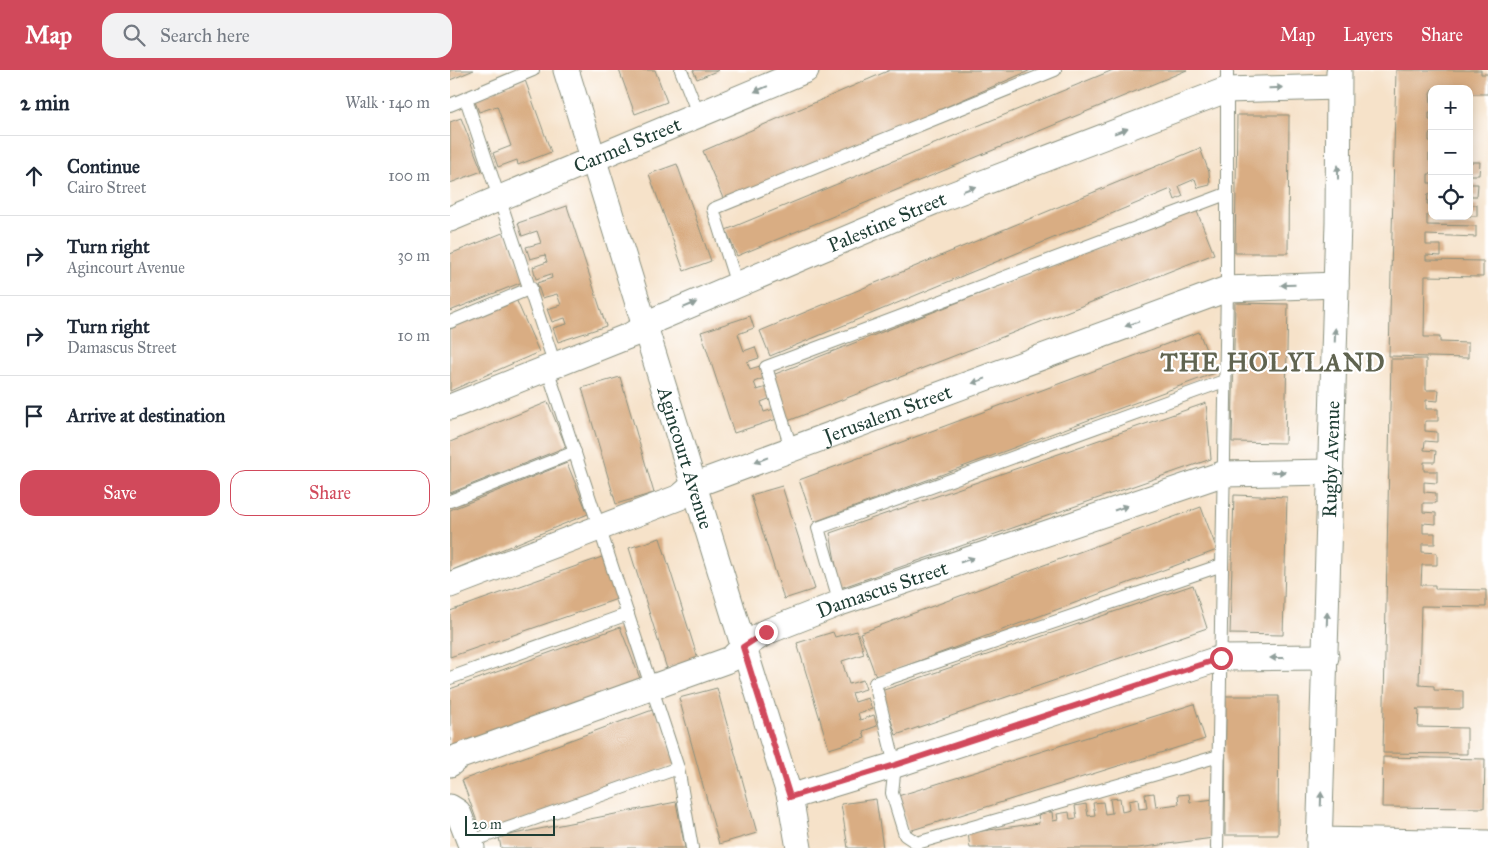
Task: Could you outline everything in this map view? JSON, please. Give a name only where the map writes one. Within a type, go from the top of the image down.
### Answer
[{"type":"street","name":"Agincourt Avenue","points":[[566,70],[619,248],[645,324],[790,797],[799,848]]},
{"type":"street","name":"Carmel Street","points":[[450,219],[806,70]]},
{"type":"street","name":"Palestine Street","points":[[450,407],[630,335],[645,324],[1226,80],[1338,79]]},
{"type":"street","name":"Rugby Avenue","points":[[1319,844],[1336,285],[1338,79]]},
{"type":"street","name":"Jerusalem Street","points":[[450,585],[680,497],[694,485],[791,448],[1227,289],[1336,285]]},
{"type":"street","name":"Damascus Street","points":[[450,764],[458,757],[731,659],[743,647],[766,632],[840,603],[1222,474],[1331,472]]},
{"type":"street","points":[[790,797],[895,765],[1221,658],[1326,657]]},
{"type":"street","points":[[450,807],[458,812],[470,845]]},
{"type":"street","points":[[1319,844],[1488,843]]},
{"type":"lane","points":[[450,105],[533,70]]},
{"type":"lane","points":[[681,70],[698,116]]},
{"type":"lane","points":[[737,285],[713,209],[1055,70]]},
{"type":"lane","points":[[1217,848],[1222,474],[1227,289],[1226,80]]},
{"type":"lane","points":[[466,99],[531,288],[575,452],[678,768],[692,848]]},
{"type":"lane","points":[[791,448],[766,367],[1226,194]]},
{"type":"lane","points":[[450,322],[531,288]]},
{"type":"lane","points":[[840,603],[818,528],[1224,381]]},
{"type":"lane","points":[[450,501],[575,452]]},
{"type":"lane","points":[[1218,756],[917,843],[905,835],[892,793],[895,765],[875,683],[1222,565]]},
{"type":"lane","points":[[450,678],[628,614]]},
{"type":"lane","points":[[470,845],[678,768]]},
{"type":"building","points":[[450,70],[474,70],[450,80]]},
{"type":"building","points":[[619,70],[655,70],[667,102],[635,114]]},
{"type":"building","points":[[693,70],[719,70],[697,79]]},
{"type":"building","points":[[890,70],[1031,70],[725,203],[703,151]]},
{"type":"building","points":[[1113,70],[1187,70],[737,256],[726,230]]},
{"type":"building","points":[[1396,70],[1481,70],[1481,74],[1488,74],[1488,94],[1473,94],[1473,85],[1428,85],[1427,225],[1476,226],[1476,237],[1426,235],[1426,245],[1441,245],[1441,256],[1426,255],[1426,260],[1483,261],[1483,277],[1425,276],[1424,337],[1440,337],[1440,342],[1468,343],[1468,358],[1389,356]]},
{"type":"building","points":[[525,80],[551,152],[518,165],[517,160],[498,167],[493,153],[511,146],[497,106],[479,112],[474,99]]},
{"type":"building","points":[[1237,115],[1289,115],[1288,253],[1235,253]]},
{"type":"building","points":[[461,118],[482,171],[450,183],[450,122]]},
{"type":"building","points":[[1200,148],[1209,172],[1210,185],[1198,188],[1195,179],[1179,186],[1183,196],[1175,200],[1171,189],[770,356],[760,331]]},
{"type":"building","points":[[1473,162],[1480,162],[1479,175],[1473,175]]},
{"type":"building","points":[[677,164],[711,261],[684,271],[649,174]]},
{"type":"building","points":[[1473,184],[1478,184],[1477,196],[1473,196]]},
{"type":"building","points":[[1473,205],[1477,205],[1477,216],[1473,216]]},
{"type":"building","points":[[567,206],[606,326],[558,342],[553,328],[567,324],[565,318],[552,322],[547,309],[561,305],[557,294],[542,298],[537,283],[552,278],[551,274],[536,279],[533,267],[547,262],[545,255],[530,259],[526,247],[541,243],[537,231],[522,236],[518,223]]},
{"type":"building","points":[[1196,209],[1214,254],[788,421],[770,376]]},
{"type":"building","points":[[505,232],[525,281],[450,311],[450,254]]},
{"type":"building","points":[[516,299],[539,352],[450,391],[450,329]]},
{"type":"building","points":[[1235,303],[1288,304],[1285,443],[1232,442]]},
{"type":"building","points":[[750,316],[754,328],[738,334],[744,351],[755,347],[759,358],[747,362],[750,369],[760,366],[764,378],[754,382],[757,390],[767,387],[771,398],[761,402],[764,412],[774,409],[777,419],[734,433],[701,332]]},
{"type":"building","points":[[1199,332],[1215,373],[814,522],[799,480]]},
{"type":"building","points":[[1391,359],[1426,359],[1426,390],[1439,390],[1438,401],[1426,400],[1426,409],[1438,409],[1438,421],[1425,421],[1425,431],[1437,432],[1437,442],[1425,441],[1424,450],[1436,451],[1435,462],[1424,462],[1424,471],[1437,471],[1437,483],[1424,482],[1424,492],[1436,493],[1436,503],[1423,503],[1423,512],[1436,513],[1436,524],[1423,523],[1423,533],[1435,533],[1435,544],[1422,544],[1422,552],[1437,553],[1437,565],[1422,565],[1421,585],[1435,585],[1435,589],[1486,590],[1486,607],[1421,606],[1419,685],[1434,686],[1434,690],[1463,691],[1463,709],[1416,709],[1419,711],[1418,727],[1467,728],[1467,754],[1383,753]]},
{"type":"building","points":[[620,377],[654,493],[616,504],[582,388]]},
{"type":"building","points":[[548,402],[566,447],[450,493],[450,442]]},
{"type":"building","points":[[1206,403],[1211,459],[840,588],[830,533]]},
{"type":"building","points":[[567,463],[588,514],[450,571],[450,510]]},
{"type":"building","points":[[782,486],[815,589],[784,599],[751,495]]},
{"type":"building","points":[[1234,495],[1287,497],[1283,635],[1230,634]]},
{"type":"building","points":[[1201,507],[1217,550],[876,677],[860,633]]},
{"type":"building","points":[[660,538],[698,659],[667,669],[629,548]]},
{"type":"building","points":[[602,557],[617,599],[450,657],[450,611]]},
{"type":"building","points":[[1193,585],[1207,628],[896,735],[881,691]]},
{"type":"building","points":[[620,627],[641,681],[450,751],[450,689]]},
{"type":"building","points":[[857,631],[864,654],[842,661],[849,684],[863,680],[866,689],[852,693],[855,702],[868,698],[872,709],[858,713],[860,720],[874,715],[877,726],[863,731],[865,738],[829,749],[797,643],[833,632],[835,637]]},
{"type":"building","points":[[717,688],[757,833],[719,844],[679,698]]},
{"type":"building","points":[[1226,696],[1279,696],[1278,835],[1225,835]]},
{"type":"building","points":[[1194,704],[1205,739],[909,831],[898,796]]},
{"type":"building","points":[[655,709],[675,764],[482,835],[462,780]]},
{"type":"building","points":[[1383,757],[1485,759],[1484,808],[1382,807]]},
{"type":"building","points":[[1154,793],[1156,807],[1179,804],[1178,795],[1189,794],[1190,802],[1214,799],[1213,838],[1138,848],[970,848],[968,833],[1039,823],[1038,813],[1052,812],[1053,821],[1058,820],[1057,814],[1069,812],[1070,819],[1077,818],[1075,806],[1086,804],[1088,816],[1095,815],[1093,803],[1103,802],[1105,814],[1112,813],[1110,799],[1120,798],[1122,812],[1130,810],[1129,801],[1138,799],[1139,809],[1147,808],[1145,794]]},
{"type":"building","points":[[876,799],[883,848],[848,848],[841,804]]},
{"type":"building","points":[[676,802],[685,848],[501,848],[499,837]]},
{"type":"district","name":"THE HOLYLAND","points":[[1273,362]]},
{"type":"route","points":[[766,632],[743,647],[790,797],[895,765],[1221,658]]}]
